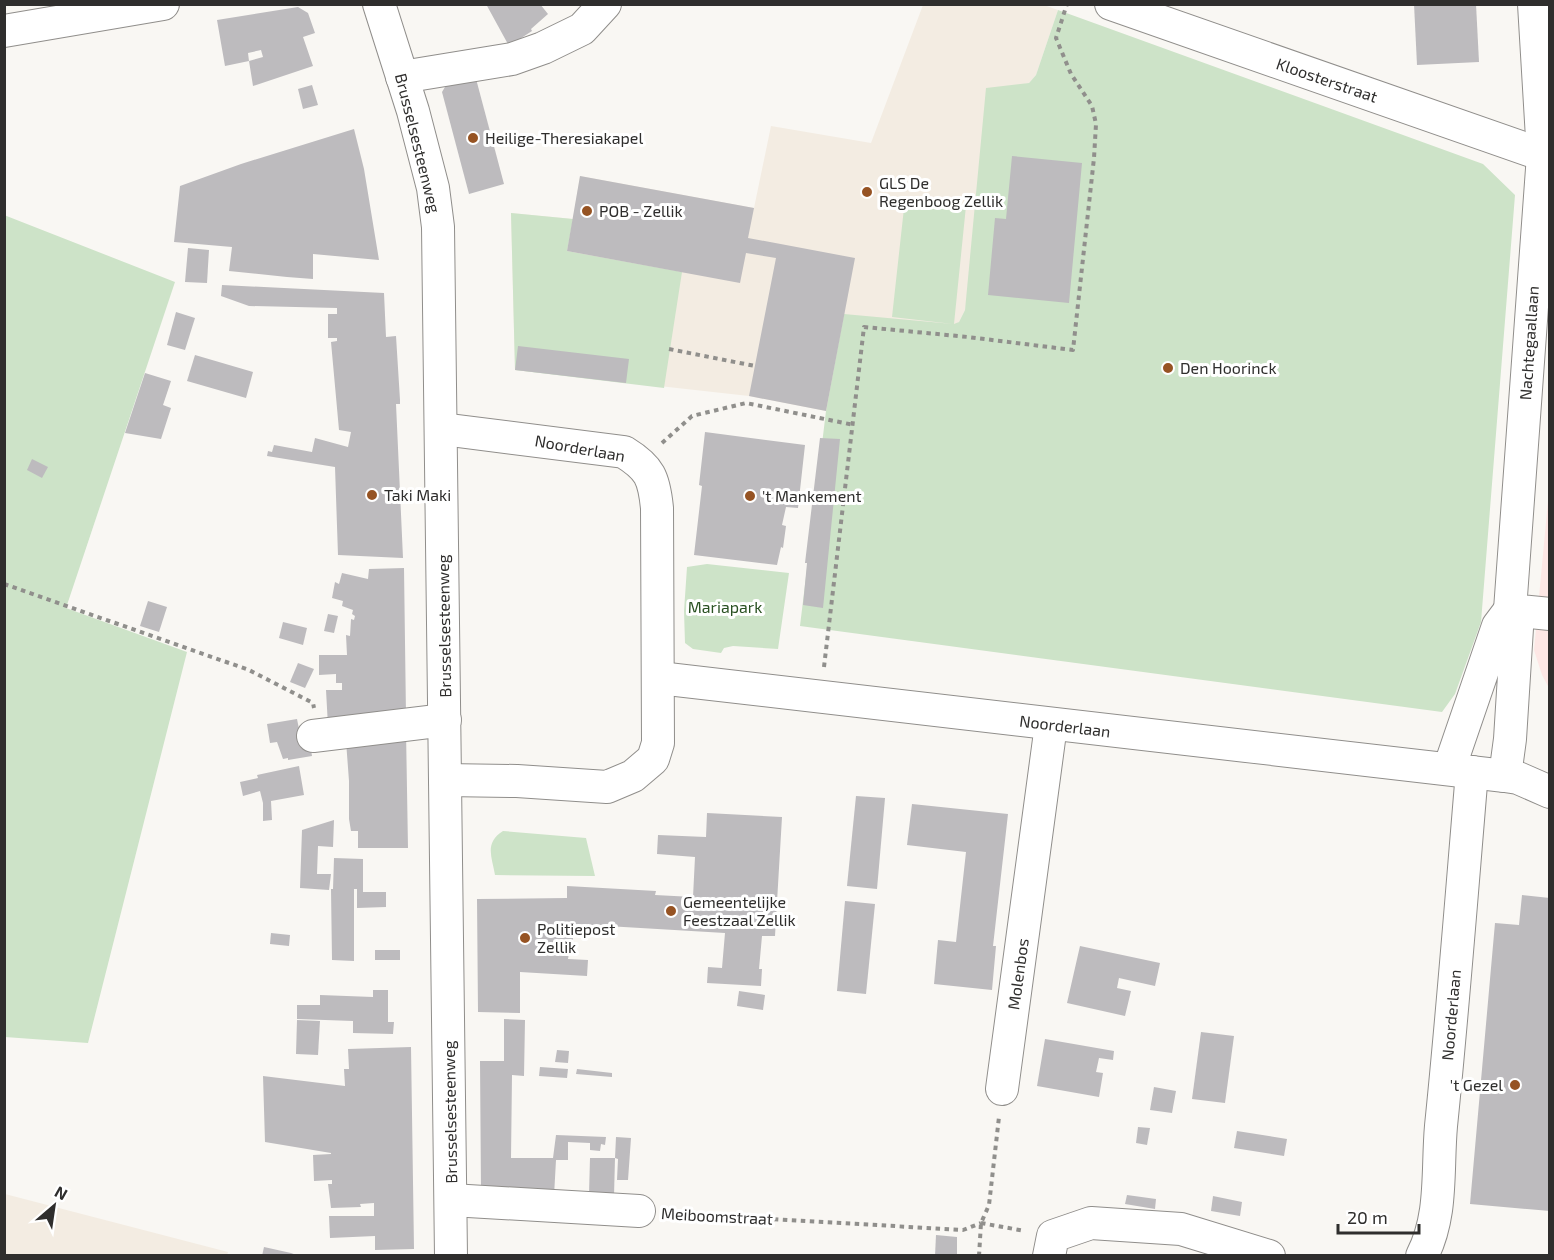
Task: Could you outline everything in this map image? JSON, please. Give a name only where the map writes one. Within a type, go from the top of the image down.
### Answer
[{"type":"street","points":[[4,31],[163,4]]},
{"type":"street","name":"Brusselsesteenweg","points":[[379,4],[416,122],[437,207],[442,429],[451,1256]]},
{"type":"street","points":[[402,77],[512,59],[582,29],[605,4]]},
{"type":"street","name":"Kloosterstraat","points":[[1111,4],[1546,155]]},
{"type":"street","name":"Nachtegaallaan","points":[[1512,777],[1510,739],[1517,628],[1510,610],[1546,155],[1534,4]]},
{"type":"street","name":"Noorderlaan","points":[[442,429],[624,452],[641,462],[655,485],[656,496],[659,678],[658,743],[653,759],[633,777],[607,787],[517,781],[445,780]]},
{"type":"street","points":[[1510,610],[1550,614]]},
{"type":"street","name":"Nachtegaallaan","points":[[1460,771],[1498,626],[1510,610]]},
{"type":"street","name":"Noorderlaan","points":[[659,678],[1512,777]]},
{"type":"street","points":[[319,736],[445,720]]},
{"type":"street","name":"Molenbos","points":[[1002,1089],[1051,724]]},
{"type":"street","name":"Noorderlaan","points":[[1422,1256],[1430,1240],[1436,1216],[1460,771]]},
{"type":"street","points":[[1512,777],[1550,772]]},
{"type":"street","points":[[1512,777],[1550,792]]},
{"type":"street","name":"Meiboomstraat","points":[[451,1200],[639,1211]]},
{"type":"street","points":[[1051,1246],[1091,1223],[1181,1229],[1269,1256]]},
{"type":"path","points":[[820,697],[864,327],[1073,350],[1096,124],[1092,106],[1071,75],[1056,38],[1067,4]]},
{"type":"path","points":[[669,349],[755,366]]},
{"type":"path","points":[[641,462],[692,416],[746,403],[854,425]]},
{"type":"path","points":[[4,584],[249,670],[313,703],[321,733],[319,736]]},
{"type":"path","points":[[979,1256],[981,1223],[989,1205],[1002,1089]]},
{"type":"path","name":"Meiboomstraat","points":[[639,1211],[963,1230],[981,1223]]},
{"type":"path","points":[[981,1223],[1051,1246]]},
{"type":"shaded area","name":"GLS De Regenboog Zellik","points":[[1041,4],[1058,10],[1036,75],[1029,83],[1019,85],[965,310],[959,322],[826,411],[749,396],[515,370],[511,213],[573,219],[580,176],[754,208],[771,126],[871,143],[923,5]]},
{"type":"shaded area","points":[[1549,490],[1549,688],[1534,650]]},
{"type":"shaded area","points":[[5,1194],[228,1252],[227,1255],[5,1255]]},
{"type":"green space","name":"Den Hoorinck","points":[[1058,10],[1483,164],[1515,195],[1481,622],[1455,694],[1442,712],[800,626],[826,411],[844,314],[953,324],[892,317],[905,199],[966,206],[954,324],[959,322],[965,310],[986,88],[1029,83],[1036,75]]},
{"type":"green space","points":[[511,213],[573,219],[567,251],[682,272],[664,388],[515,370]]},
{"type":"green space","points":[[4,215],[175,282],[66,608],[187,652],[88,1043],[5,1037]]},
{"type":"green space","name":"Mariapark","points":[[707,564],[789,573],[778,649],[733,646],[724,648],[721,653],[693,649],[685,643],[684,611],[687,567]]},
{"type":"green space","points":[[503,831],[586,838],[595,876],[495,875],[491,845]]},
{"type":"building","points":[[486,4],[540,4],[548,14],[531,29],[532,31],[509,46]]},
{"type":"building","points":[[1414,4],[1476,4],[1479,62],[1417,65]]},
{"type":"building","points":[[298,7],[308,13],[315,33],[303,37],[313,66],[253,86],[249,61],[225,66],[217,20]],"holes":[[[261,50],[263,57],[249,61],[248,53]]]},
{"type":"building","name":"Heilige-Theresiakapel","points":[[475,75],[504,184],[469,194],[442,92],[448,82]]},
{"type":"building","points":[[312,85],[318,105],[303,109],[298,89]]},
{"type":"building","points":[[354,129],[364,169],[379,260],[313,254],[313,279],[287,277],[229,271],[232,247],[174,242],[180,186],[241,164]]},
{"type":"building","points":[[1012,156],[1082,163],[1069,303],[988,295],[995,218],[1006,219]]},
{"type":"building","points":[[580,176],[754,208],[748,238],[855,258],[826,411],[749,396],[776,258],[746,253],[740,283],[567,251]]},
{"type":"building","points":[[188,248],[209,250],[207,283],[185,282]]},
{"type":"building","points":[[222,285],[384,293],[386,337],[396,336],[400,404],[396,404],[403,558],[338,555],[335,467],[267,456],[268,451],[272,452],[274,445],[312,452],[315,438],[348,447],[351,432],[339,430],[331,342],[337,341],[337,338],[328,338],[328,314],[337,314],[337,308],[249,306],[221,296]]},
{"type":"building","points":[[176,312],[195,318],[185,350],[167,345]]},
{"type":"building","points":[[518,346],[629,359],[626,383],[515,370]]},
{"type":"building","points":[[195,355],[253,372],[246,398],[187,381]]},
{"type":"building","points":[[145,373],[171,381],[163,405],[171,408],[161,439],[125,433]]},
{"type":"building","name":"'t Mankement","points":[[705,432],[805,445],[798,508],[786,507],[782,525],[786,526],[783,548],[781,547],[777,565],[694,555],[702,486],[699,485]]},
{"type":"building","points":[[820,438],[840,439],[823,608],[803,605],[807,563],[805,563]]},
{"type":"building","points":[[32,459],[48,467],[42,478],[27,470]]},
{"type":"building","points":[[404,568],[406,716],[328,726],[326,690],[342,690],[342,683],[336,683],[336,674],[319,675],[319,655],[347,655],[346,635],[350,636],[351,619],[354,620],[355,616],[352,614],[353,610],[342,606],[343,601],[332,598],[335,582],[339,584],[342,573],[368,579],[369,569]]},
{"type":"building","points":[[148,601],[167,607],[159,632],[140,626]]},
{"type":"building","points":[[328,614],[338,616],[334,633],[324,631]]},
{"type":"building","points":[[283,622],[307,628],[303,645],[279,638]]},
{"type":"building","points":[[298,663],[314,669],[305,688],[290,682]]},
{"type":"building","points":[[297,719],[302,744],[310,743],[312,756],[283,759],[277,742],[270,743],[267,724]]},
{"type":"building","points":[[406,730],[408,848],[358,848],[358,831],[351,831],[349,819],[346,741]]},
{"type":"building","points":[[299,766],[304,795],[271,801],[272,820],[263,821],[260,791],[243,796],[240,782],[258,778],[257,775]]},
{"type":"building","points":[[856,796],[885,798],[877,889],[847,886]]},
{"type":"building","points":[[912,804],[1008,814],[993,946],[996,946],[992,990],[934,984],[938,940],[956,942],[966,852],[907,845]]},
{"type":"building","name":"Gemeentelijke Feestzaal Zellik","points":[[707,813],[782,817],[775,936],[762,936],[759,969],[762,969],[761,986],[707,983],[708,967],[722,968],[725,933],[573,924],[573,953],[569,953],[568,959],[588,960],[587,976],[520,972],[520,1013],[478,1012],[477,899],[567,898],[567,886],[656,891],[655,895],[693,897],[695,857],[657,854],[658,835],[706,837]]},
{"type":"building","points":[[334,820],[333,847],[318,846],[317,874],[331,874],[329,890],[300,888],[302,830]]},
{"type":"building","points":[[334,858],[363,859],[363,892],[386,892],[386,907],[357,908],[357,889],[354,889],[354,961],[332,960],[331,889],[333,889]]},
{"type":"building","name":"'t Gezel","points":[[1522,895],[1550,898],[1550,1211],[1470,1204],[1495,923],[1519,925]]},
{"type":"building","points":[[845,901],[875,904],[866,994],[837,991]]},
{"type":"building","points":[[271,933],[290,935],[289,946],[270,944]]},
{"type":"building","points":[[1080,946],[1160,963],[1155,986],[1119,978],[1117,988],[1131,991],[1125,1016],[1067,1003]]},
{"type":"building","points":[[375,950],[400,950],[400,960],[375,960]]},
{"type":"building","points":[[373,990],[388,990],[388,1022],[394,1022],[393,1034],[353,1033],[353,1021],[297,1019],[297,1005],[320,1005],[320,995],[373,997]]},
{"type":"building","points":[[739,991],[765,995],[763,1010],[737,1006]]},
{"type":"building","points":[[504,1019],[525,1020],[524,1076],[512,1075],[511,1158],[553,1158],[556,1135],[606,1137],[605,1145],[601,1144],[600,1151],[590,1150],[590,1143],[568,1142],[568,1160],[556,1160],[554,1196],[481,1191],[480,1061],[504,1061]]},
{"type":"building","points":[[297,1020],[320,1021],[318,1055],[296,1054]]},
{"type":"building","points":[[1201,1032],[1234,1036],[1225,1103],[1192,1099]]},
{"type":"building","points":[[1045,1039],[1114,1051],[1113,1060],[1099,1058],[1096,1072],[1103,1073],[1099,1097],[1037,1086]]},
{"type":"building","points":[[411,1047],[414,1249],[375,1250],[375,1236],[330,1238],[329,1216],[374,1216],[374,1203],[360,1204],[361,1207],[331,1208],[328,1184],[332,1184],[332,1180],[314,1181],[313,1155],[331,1153],[265,1142],[263,1076],[345,1086],[344,1069],[349,1069],[348,1049]]},
{"type":"building","points":[[557,1050],[569,1051],[568,1063],[555,1062]]},
{"type":"building","points":[[540,1067],[568,1069],[567,1078],[539,1076]]},
{"type":"building","points":[[577,1069],[612,1073],[612,1077],[576,1074]]},
{"type":"building","points":[[1154,1087],[1176,1091],[1172,1113],[1150,1110]]},
{"type":"building","points":[[1138,1127],[1150,1128],[1147,1145],[1136,1143]]},
{"type":"building","points":[[1237,1131],[1287,1139],[1284,1156],[1234,1148]]},
{"type":"building","points":[[616,1137],[631,1138],[628,1180],[617,1180]]},
{"type":"building","points":[[590,1158],[615,1158],[614,1196],[589,1195]]},
{"type":"building","points":[[1127,1195],[1156,1199],[1155,1209],[1125,1204]]},
{"type":"building","points":[[1213,1196],[1242,1202],[1240,1216],[1211,1211]]},
{"type":"building","points":[[936,1235],[957,1237],[957,1256],[935,1256]]},
{"type":"building","points":[[264,1247],[291,1253],[299,1256],[262,1256]]},
{"type":"place","name":"Heilige-Theresiakapel","points":[[473,138]]},
{"type":"place","name":"GLS De Regenboog Zellik","points":[[867,192]]},
{"type":"place","name":"POB - Zellik","points":[[587,211]]},
{"type":"place","name":"Den Hoorinck","points":[[1168,368]]},
{"type":"place","name":"Taki Maki","points":[[372,495]]},
{"type":"place","name":"'t Mankement","points":[[750,496]]},
{"type":"place","name":"Gemeentelijke Feestzaal Zellik","points":[[671,911]]},
{"type":"place","name":"Politiepost Zellik","points":[[525,938]]},
{"type":"place","name":"'t Gezel","points":[[1515,1085]]}]
